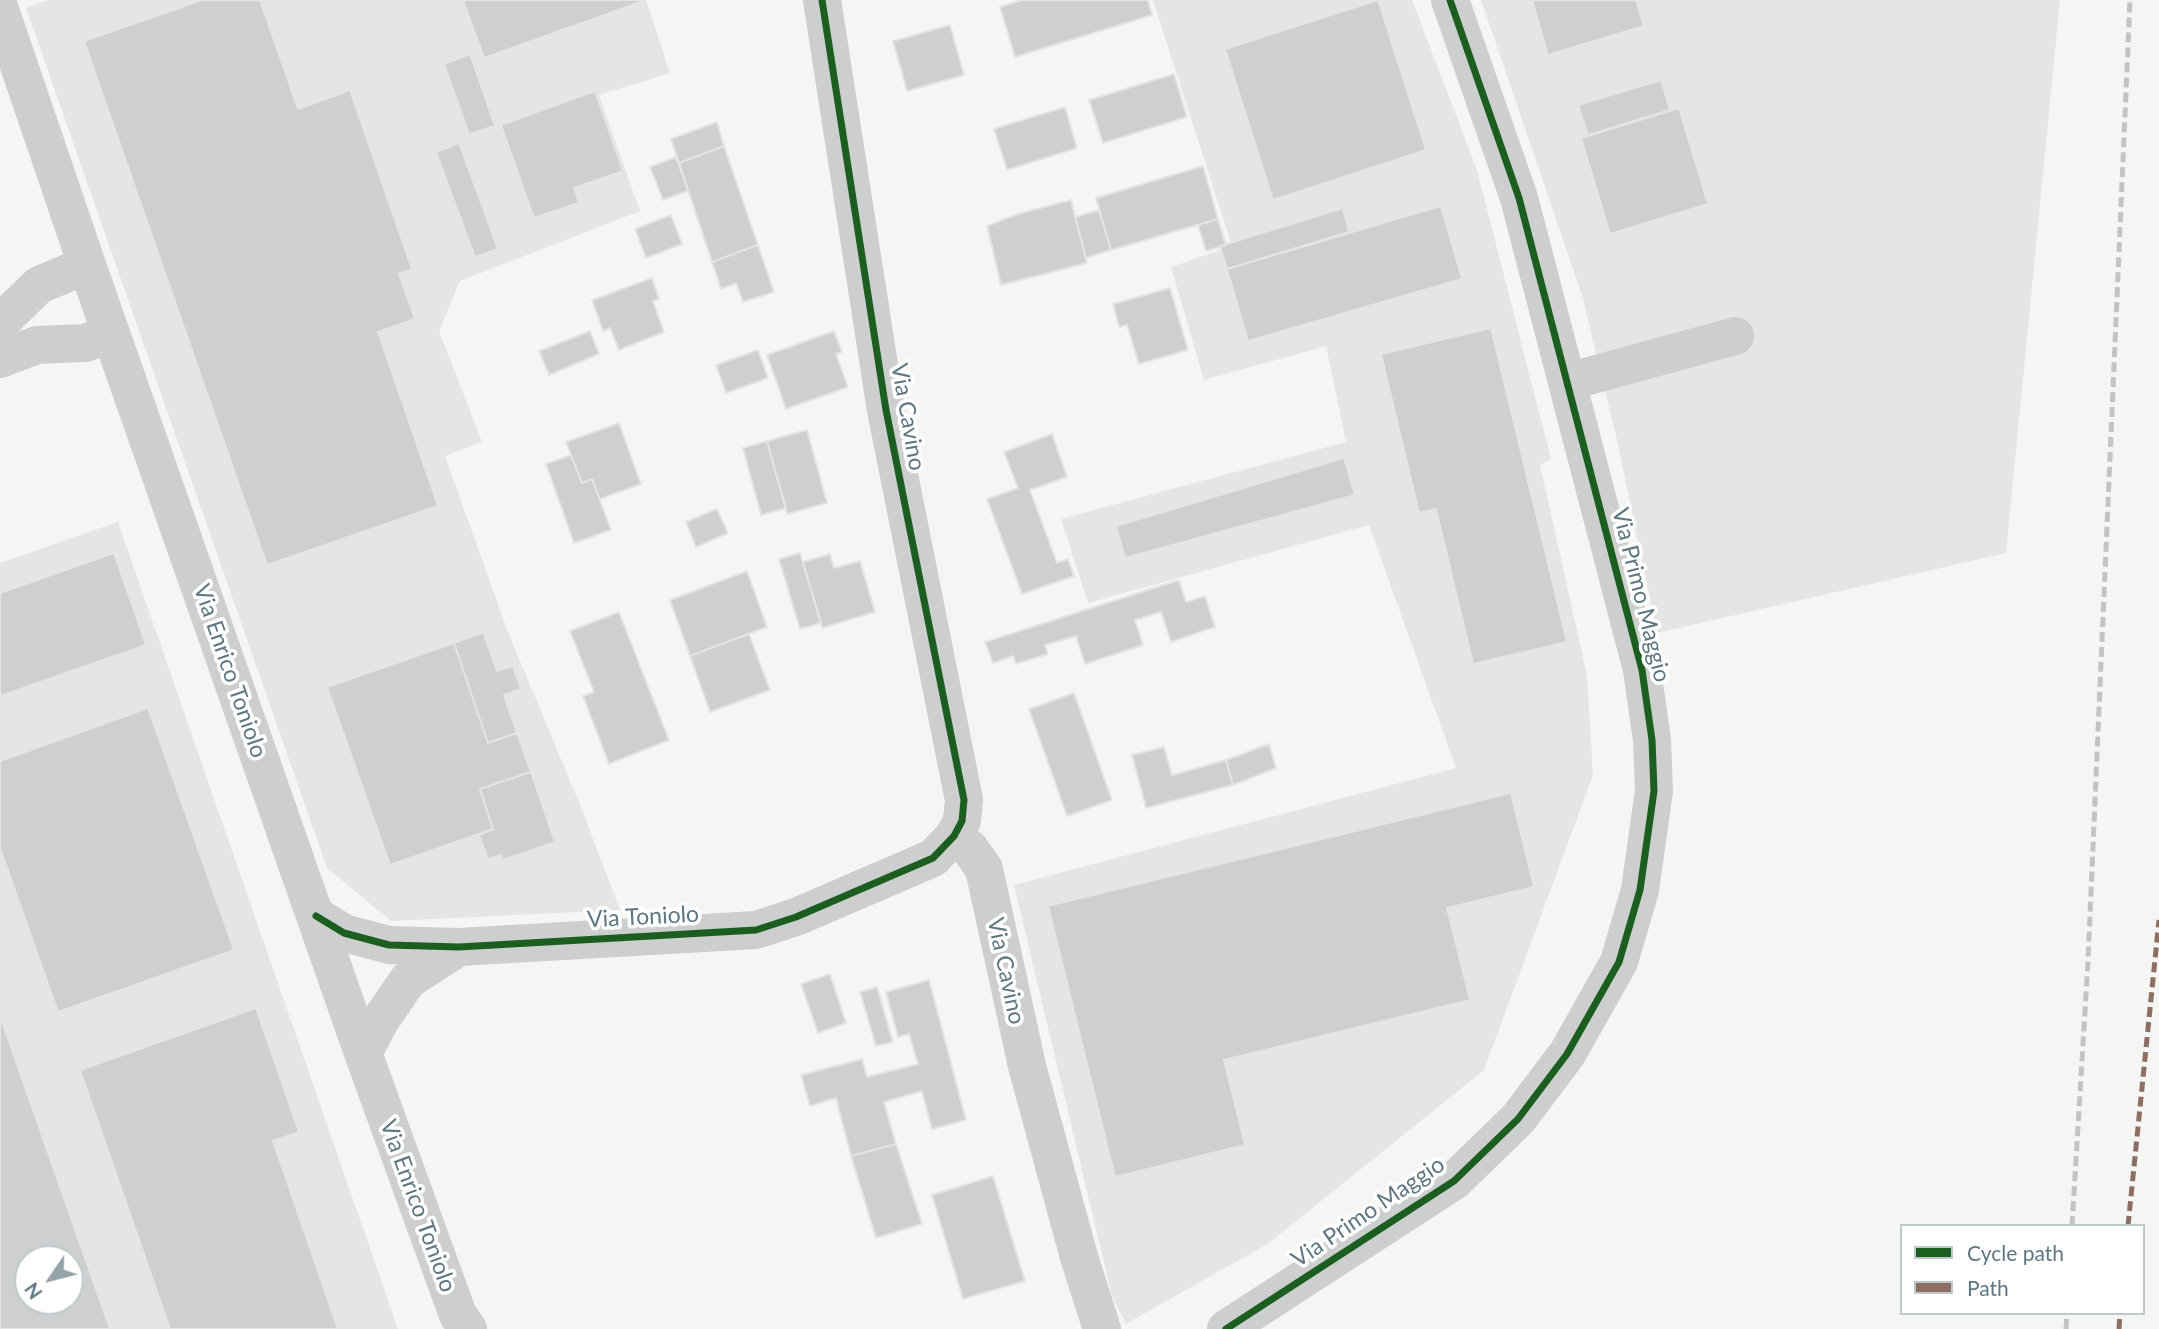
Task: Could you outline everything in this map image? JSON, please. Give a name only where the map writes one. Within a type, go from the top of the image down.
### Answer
[{"type":"street","name":"Via Cavino","points":[[822,0],[886,411],[964,800],[962,821],[954,836],[970,849],[984,869],[1027,1066],[1079,1257],[1102,1329]]},
{"type":"street","name":"Via Primo Maggio","points":[[1226,1329],[1454,1181],[1518,1119],[1567,1054],[1619,962],[1640,890],[1654,791],[1652,740],[1642,670],[1519,198],[1450,0]]},
{"type":"street","name":"Via Enrico Toniolo","points":[[0,10],[363,1054],[458,1315],[468,1329]]},
{"type":"street","points":[[0,323],[39,285],[87,265]]},
{"type":"street","points":[[0,359],[37,345],[85,342],[111,334]]},
{"type":"street","points":[[1567,382],[1735,336]]},
{"type":"street","name":"Via Toniolo","points":[[316,916],[344,933],[389,945],[458,947],[756,930],[796,918],[933,858],[954,836]]},
{"type":"street","points":[[363,1054],[380,1021],[408,980],[458,947]]},
{"type":"shaded area","points":[[48,0],[646,0],[670,73],[599,95],[640,211],[460,281],[439,331],[482,442],[445,456],[508,632],[581,807],[620,910],[391,921],[327,868],[26,8]]},
{"type":"shaded area","points":[[1153,0],[1412,0],[1477,170],[1551,459],[1540,465],[1587,675],[1593,775],[1484,1070],[1269,1243],[1126,1324],[1112,1296],[1014,885],[1456,768],[1369,525],[1088,603],[1061,519],[1346,442],[1326,346],[1204,380],[1171,267],[1232,246]]},
{"type":"shaded area","points":[[1481,0],[2060,0],[2006,553],[1657,633],[1617,440],[1582,295]]},
{"type":"shaded area","points":[[118,522],[398,1329],[0,1329],[0,563]]},
{"type":"building","points":[[202,0],[260,0],[298,109],[350,90],[412,269],[399,274],[415,319],[378,332],[438,506],[267,565],[84,41]]},
{"type":"building","points":[[463,0],[646,0],[484,58]]},
{"type":"building","points":[[1022,0],[1148,0],[1152,15],[1015,57],[1000,7]]},
{"type":"building","points":[[1378,0],[1426,150],[1273,200],[1225,49]]},
{"type":"building","points":[[1532,0],[1636,0],[1644,26],[1548,55]]},
{"type":"building","points":[[950,25],[964,75],[907,91],[893,41]]},
{"type":"building","points":[[470,54],[495,126],[469,134],[444,64]]},
{"type":"building","points":[[1174,74],[1187,117],[1103,143],[1089,100]]},
{"type":"building","points":[[1661,80],[1670,110],[1588,135],[1578,105]]},
{"type":"building","points":[[595,91],[623,171],[574,188],[579,203],[534,218],[501,125]]},
{"type":"building","points":[[1065,107],[1077,148],[1007,170],[994,129]]},
{"type":"building","points":[[1679,108],[1708,204],[1610,234],[1581,138]]},
{"type":"building","points":[[717,122],[724,146],[679,163],[671,139]]},
{"type":"building","points":[[459,143],[498,249],[475,257],[436,152]]},
{"type":"building","points":[[724,146],[758,245],[712,262],[679,163]]},
{"type":"building","points":[[676,157],[688,191],[663,200],[650,167]]},
{"type":"building","points":[[1203,166],[1218,219],[1111,250],[1096,198]]},
{"type":"building","points":[[1071,200],[1087,263],[1001,285],[987,226],[1018,214]]},
{"type":"building","points":[[1441,206],[1462,279],[1248,341],[1227,269]]},
{"type":"building","points":[[1343,208],[1349,232],[1227,269],[1220,246]]},
{"type":"building","points":[[1099,210],[1111,250],[1086,258],[1075,217]]},
{"type":"building","points":[[671,215],[682,244],[646,258],[635,229]]},
{"type":"building","points":[[1218,219],[1226,245],[1206,251],[1198,225]]},
{"type":"building","points":[[758,245],[774,292],[743,302],[736,283],[721,289],[712,262]]},
{"type":"building","points":[[652,278],[659,299],[653,301],[664,332],[619,350],[610,328],[603,331],[592,300]]},
{"type":"building","points":[[1170,288],[1188,350],[1139,364],[1127,325],[1119,327],[1113,304]]},
{"type":"building","points":[[1491,328],[1567,642],[1473,664],[1436,509],[1419,513],[1381,354]]},
{"type":"building","points":[[590,331],[599,354],[549,375],[539,351]]},
{"type":"building","points":[[834,331],[842,352],[836,354],[848,387],[786,409],[767,355]]},
{"type":"building","points":[[758,350],[768,378],[726,393],[716,365]]},
{"type":"building","points":[[619,423],[641,484],[600,499],[592,479],[582,483],[566,442]]},
{"type":"building","points":[[807,430],[827,503],[787,514],[767,441]]},
{"type":"building","points":[[1052,434],[1067,477],[1030,490],[1057,563],[1068,559],[1074,576],[1022,594],[987,499],[1018,488],[1004,452]]},
{"type":"building","points":[[767,441],[786,508],[761,515],[743,448]]},
{"type":"building","points":[[571,455],[582,483],[592,479],[611,530],[574,543],[546,464]]},
{"type":"building","points":[[1344,458],[1355,495],[1125,558],[1116,526]]},
{"type":"building","points":[[717,509],[728,533],[696,547],[686,522]]},
{"type":"building","points":[[114,553],[146,645],[0,696],[0,593]]},
{"type":"building","points":[[800,553],[821,623],[800,629],[779,559]]},
{"type":"building","points":[[830,554],[834,568],[860,561],[875,612],[822,628],[803,562]]},
{"type":"building","points":[[747,571],[767,627],[690,656],[670,600]]},
{"type":"building","points":[[1179,580],[1186,602],[1205,596],[1215,627],[1171,642],[1161,612],[1135,620],[1143,645],[1085,664],[1076,636],[1045,645],[1048,654],[1016,664],[1013,656],[993,663],[985,642]]},
{"type":"building","points":[[619,612],[669,740],[609,764],[583,696],[594,692],[570,631]]},
{"type":"building","points":[[483,632],[497,671],[513,666],[521,689],[504,695],[517,733],[488,743],[454,643]]},
{"type":"building","points":[[749,634],[770,690],[710,712],[690,656]]},
{"type":"building","points":[[454,643],[488,743],[517,733],[531,772],[480,789],[493,829],[390,865],[327,687]]},
{"type":"building","points":[[1074,693],[1112,800],[1067,816],[1029,709]]},
{"type":"building","points":[[148,708],[234,950],[58,1012],[0,848],[0,761]]},
{"type":"building","points":[[1269,744],[1276,768],[1233,785],[1226,760]]},
{"type":"building","points":[[1164,747],[1172,775],[1226,760],[1233,785],[1146,808],[1132,755]]},
{"type":"building","points":[[531,772],[555,842],[503,860],[501,855],[488,859],[479,835],[493,829],[480,789]]},
{"type":"building","points":[[1511,793],[1534,887],[1447,908],[1470,1000],[1224,1060],[1245,1145],[1115,1177],[1048,906]]},
{"type":"building","points":[[830,974],[846,1023],[818,1033],[801,984]]},
{"type":"building","points":[[929,980],[966,1120],[932,1129],[922,1091],[884,1102],[896,1144],[851,1156],[836,1098],[810,1106],[801,1075],[862,1059],[867,1077],[918,1064],[909,1034],[898,1037],[886,992]]},
{"type":"building","points":[[877,987],[893,1042],[876,1046],[860,992]]},
{"type":"building","points":[[256,1008],[299,1132],[273,1141],[338,1329],[170,1329],[80,1070]]},
{"type":"building","points":[[0,1016],[80,1245],[14,1245],[14,1315],[84,1315],[84,1255],[110,1329],[0,1329]]},
{"type":"building","points":[[896,1144],[922,1224],[876,1238],[851,1156]]},
{"type":"building","points":[[993,1176],[1025,1281],[963,1299],[932,1195]]},
{"type":"railway","points":[[2072,1224],[2088,961],[2130,0]]},
{"type":"railway","points":[[2066,1329],[2067,1315]]},
{"type":"marked path","points":[[2128,1224],[2159,920]]},
{"type":"marked path","points":[[2119,1329],[2120,1315]]},
{"type":"cycle path","points":[[316,916],[344,933],[389,945],[459,947],[756,930],[796,917],[933,858],[954,836],[962,821],[964,800],[886,410],[822,0]]},
{"type":"cycle path","points":[[1226,1329],[1454,1181],[1518,1119],[1567,1054],[1619,962],[1640,890],[1654,791],[1652,740],[1642,670],[1519,198],[1450,0]]}]
